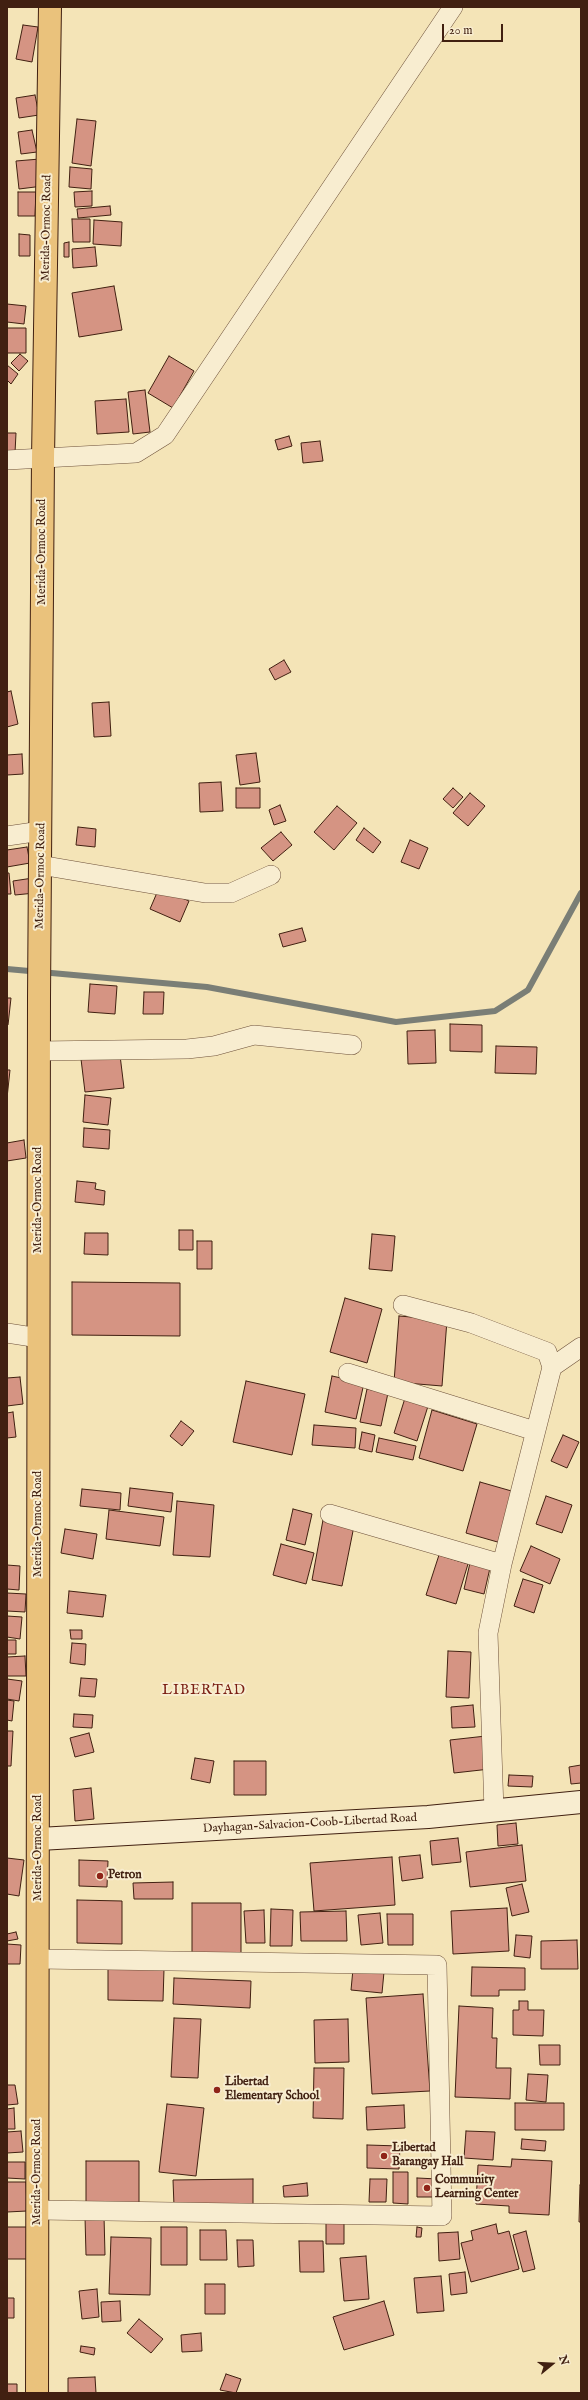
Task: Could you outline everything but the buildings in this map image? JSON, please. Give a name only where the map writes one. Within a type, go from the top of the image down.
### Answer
[{"type":"highway","name":"Merida-Ormoc Road","points":[[37,2393],[40,1338],[39,997],[43,458],[50,7]]},
{"type":"main road","name":"Dayhagan-Salvacion-Coob-Libertad Road","points":[[39,1839],[420,1818],[581,1802]]},
{"type":"street","points":[[7,460],[136,453],[165,435],[453,7]]},
{"type":"street","points":[[7,836],[41,831]]},
{"type":"street","points":[[40,865],[205,893],[231,892],[271,875]]},
{"type":"street","points":[[39,1051],[187,1049],[214,1046],[254,1035],[352,1045]]},
{"type":"street","points":[[402,1305],[470,1323],[547,1352],[552,1367],[534,1431],[502,1564],[488,1633],[494,1811]]},
{"type":"street","points":[[7,1333],[40,1338]]},
{"type":"street","points":[[552,1367],[581,1347]]},
{"type":"street","points":[[348,1373],[534,1431]]},
{"type":"street","points":[[330,1514],[502,1564]]},
{"type":"street","points":[[38,2210],[442,2216],[437,1965],[39,1959]]},
{"type":"waterway","points":[[7,969],[207,987],[396,1022],[495,1011],[528,990],[581,893]]},
{"type":"place","name":"Petron","points":[[100,1876]]},
{"type":"place","name":"Libertad Elementary School","points":[[217,2090]]},
{"type":"place","name":"Libertad Barangay Hall","points":[[384,2156]]},
{"type":"place","name":"Community Learning Center","points":[[427,2188]]},
{"type":"district","name":"LIBERTAD","points":[[204,1691]]}]
